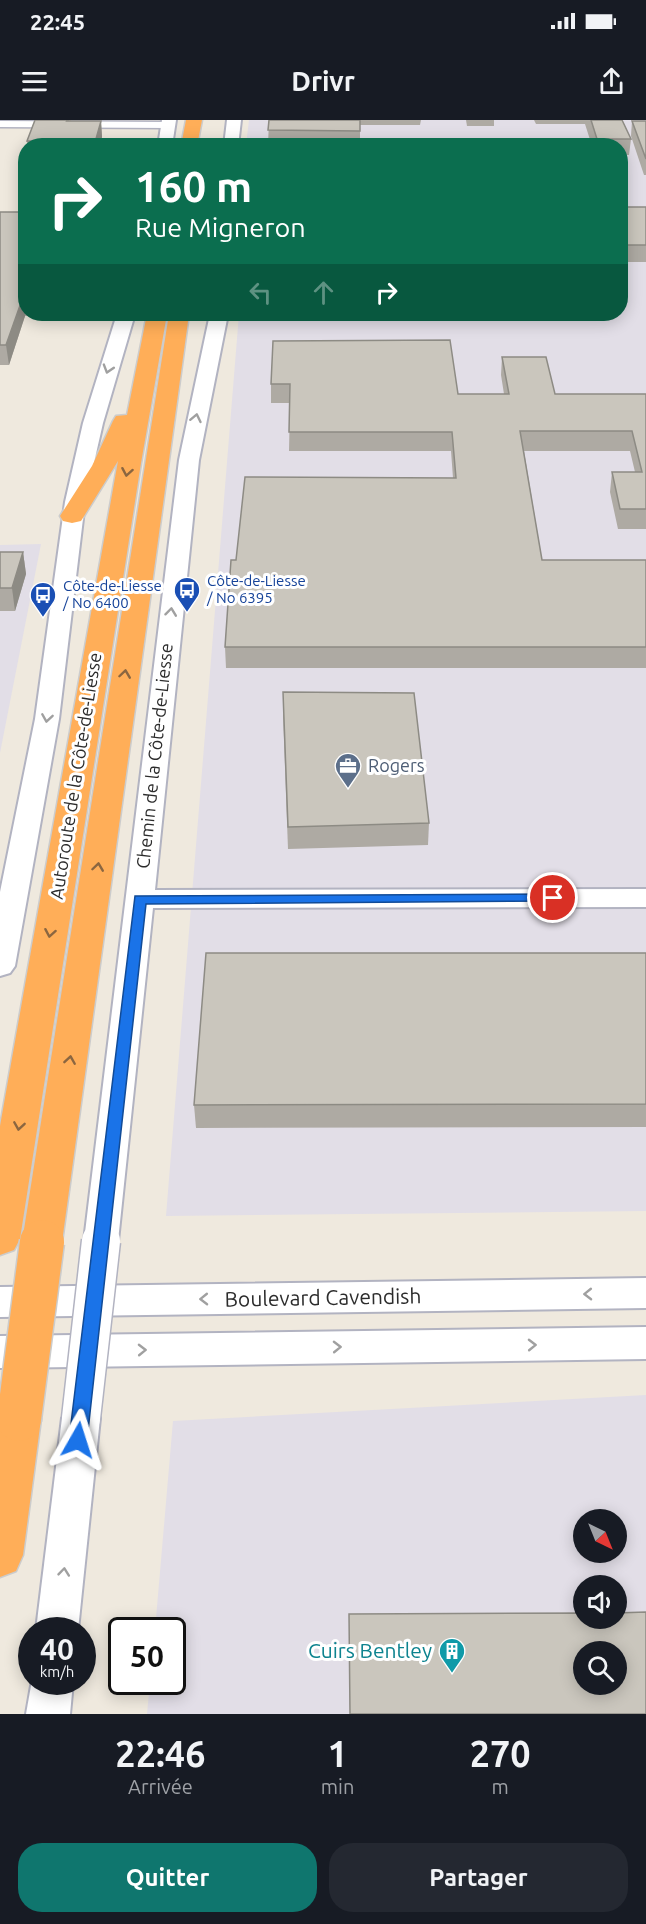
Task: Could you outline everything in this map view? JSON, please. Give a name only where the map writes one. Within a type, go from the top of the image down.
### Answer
[{"type":"highway","points":[[191,138],[194,120]]},
{"type":"highway","name":"Autoroute de la Côte-de-Liesse","points":[[0,1555],[157,377],[157,321]]},
{"type":"highway","name":"Autoroute de la Côte-de-Liesse","points":[[0,1239],[157,377],[177,321]]},
{"type":"highway","points":[[72,516],[192,321]]},
{"type":"main road","points":[[232,138],[234,120]]},
{"type":"main road","points":[[166,138],[168,122]]},
{"type":"main road","points":[[0,966],[47,719],[70,555],[72,516],[93,423],[124,321]]},
{"type":"main road","name":"Chemin de la Côte-de-Liesse","points":[[58,1617],[189,460],[218,321]]},
{"type":"main road","points":[[139,899],[646,898]]},
{"type":"main road","name":"Boulevard Cavendish","points":[[0,1302],[646,1293]]},
{"type":"main road","points":[[0,1352],[646,1343]]},
{"type":"main road","points":[[48,1714],[50,1695]]},
{"type":"street","points":[[0,124],[168,122]]},
{"type":"shaded area","points":[[249,120],[646,120],[646,1211],[166,1216],[238,321],[628,321],[628,138],[247,138]]},
{"type":"shaded area","points":[[41,544],[0,753],[0,545]]},
{"type":"shaded area","points":[[646,1395],[646,1714],[147,1714],[149,1695],[186,1695],[186,1617],[156,1617],[173,1421]]},
{"type":"building","points":[[35,120],[101,121],[96,138],[28,138]]},
{"type":"building","points":[[269,120],[360,120],[360,131],[268,130]]},
{"type":"building","points":[[591,120],[622,120],[631,139],[628,138],[597,138]]},
{"type":"building","points":[[632,121],[646,121],[646,159]]},
{"type":"building","points":[[628,207],[646,207],[646,245],[628,245]]},
{"type":"building","points":[[0,212],[18,212],[18,311],[6,345],[0,345]]},
{"type":"building","points":[[450,340],[458,394],[509,394],[502,357],[546,357],[555,394],[646,394],[646,509],[620,509],[612,472],[642,472],[632,431],[520,431],[542,560],[646,560],[646,647],[225,647],[231,560],[236,560],[245,477],[456,478],[452,432],[289,432],[290,384],[271,384],[273,341]]},
{"type":"building","points":[[0,552],[23,552],[12,588],[0,588]]},
{"type":"building","points":[[283,692],[414,693],[429,823],[288,827]]},
{"type":"building","points":[[206,953],[646,953],[646,1104],[194,1105]]},
{"type":"building","name":"Cuirs Bentley","points":[[646,1612],[646,1714],[350,1714],[349,1614],[573,1613],[573,1629],[627,1629],[627,1613]]},
{"type":"place","name":"Côte-de-Liesse / No 6395","points":[[187,613]]},
{"type":"place","name":"Côte-de-Liesse / No 6400","points":[[43,618]]},
{"type":"place","name":"Rogers","points":[[348,789]]},
{"type":"place","name":"Cuirs Bentley","points":[[452,1674]]},
{"type":"route","points":[[78,1440],[139,899],[553,898]]}]
